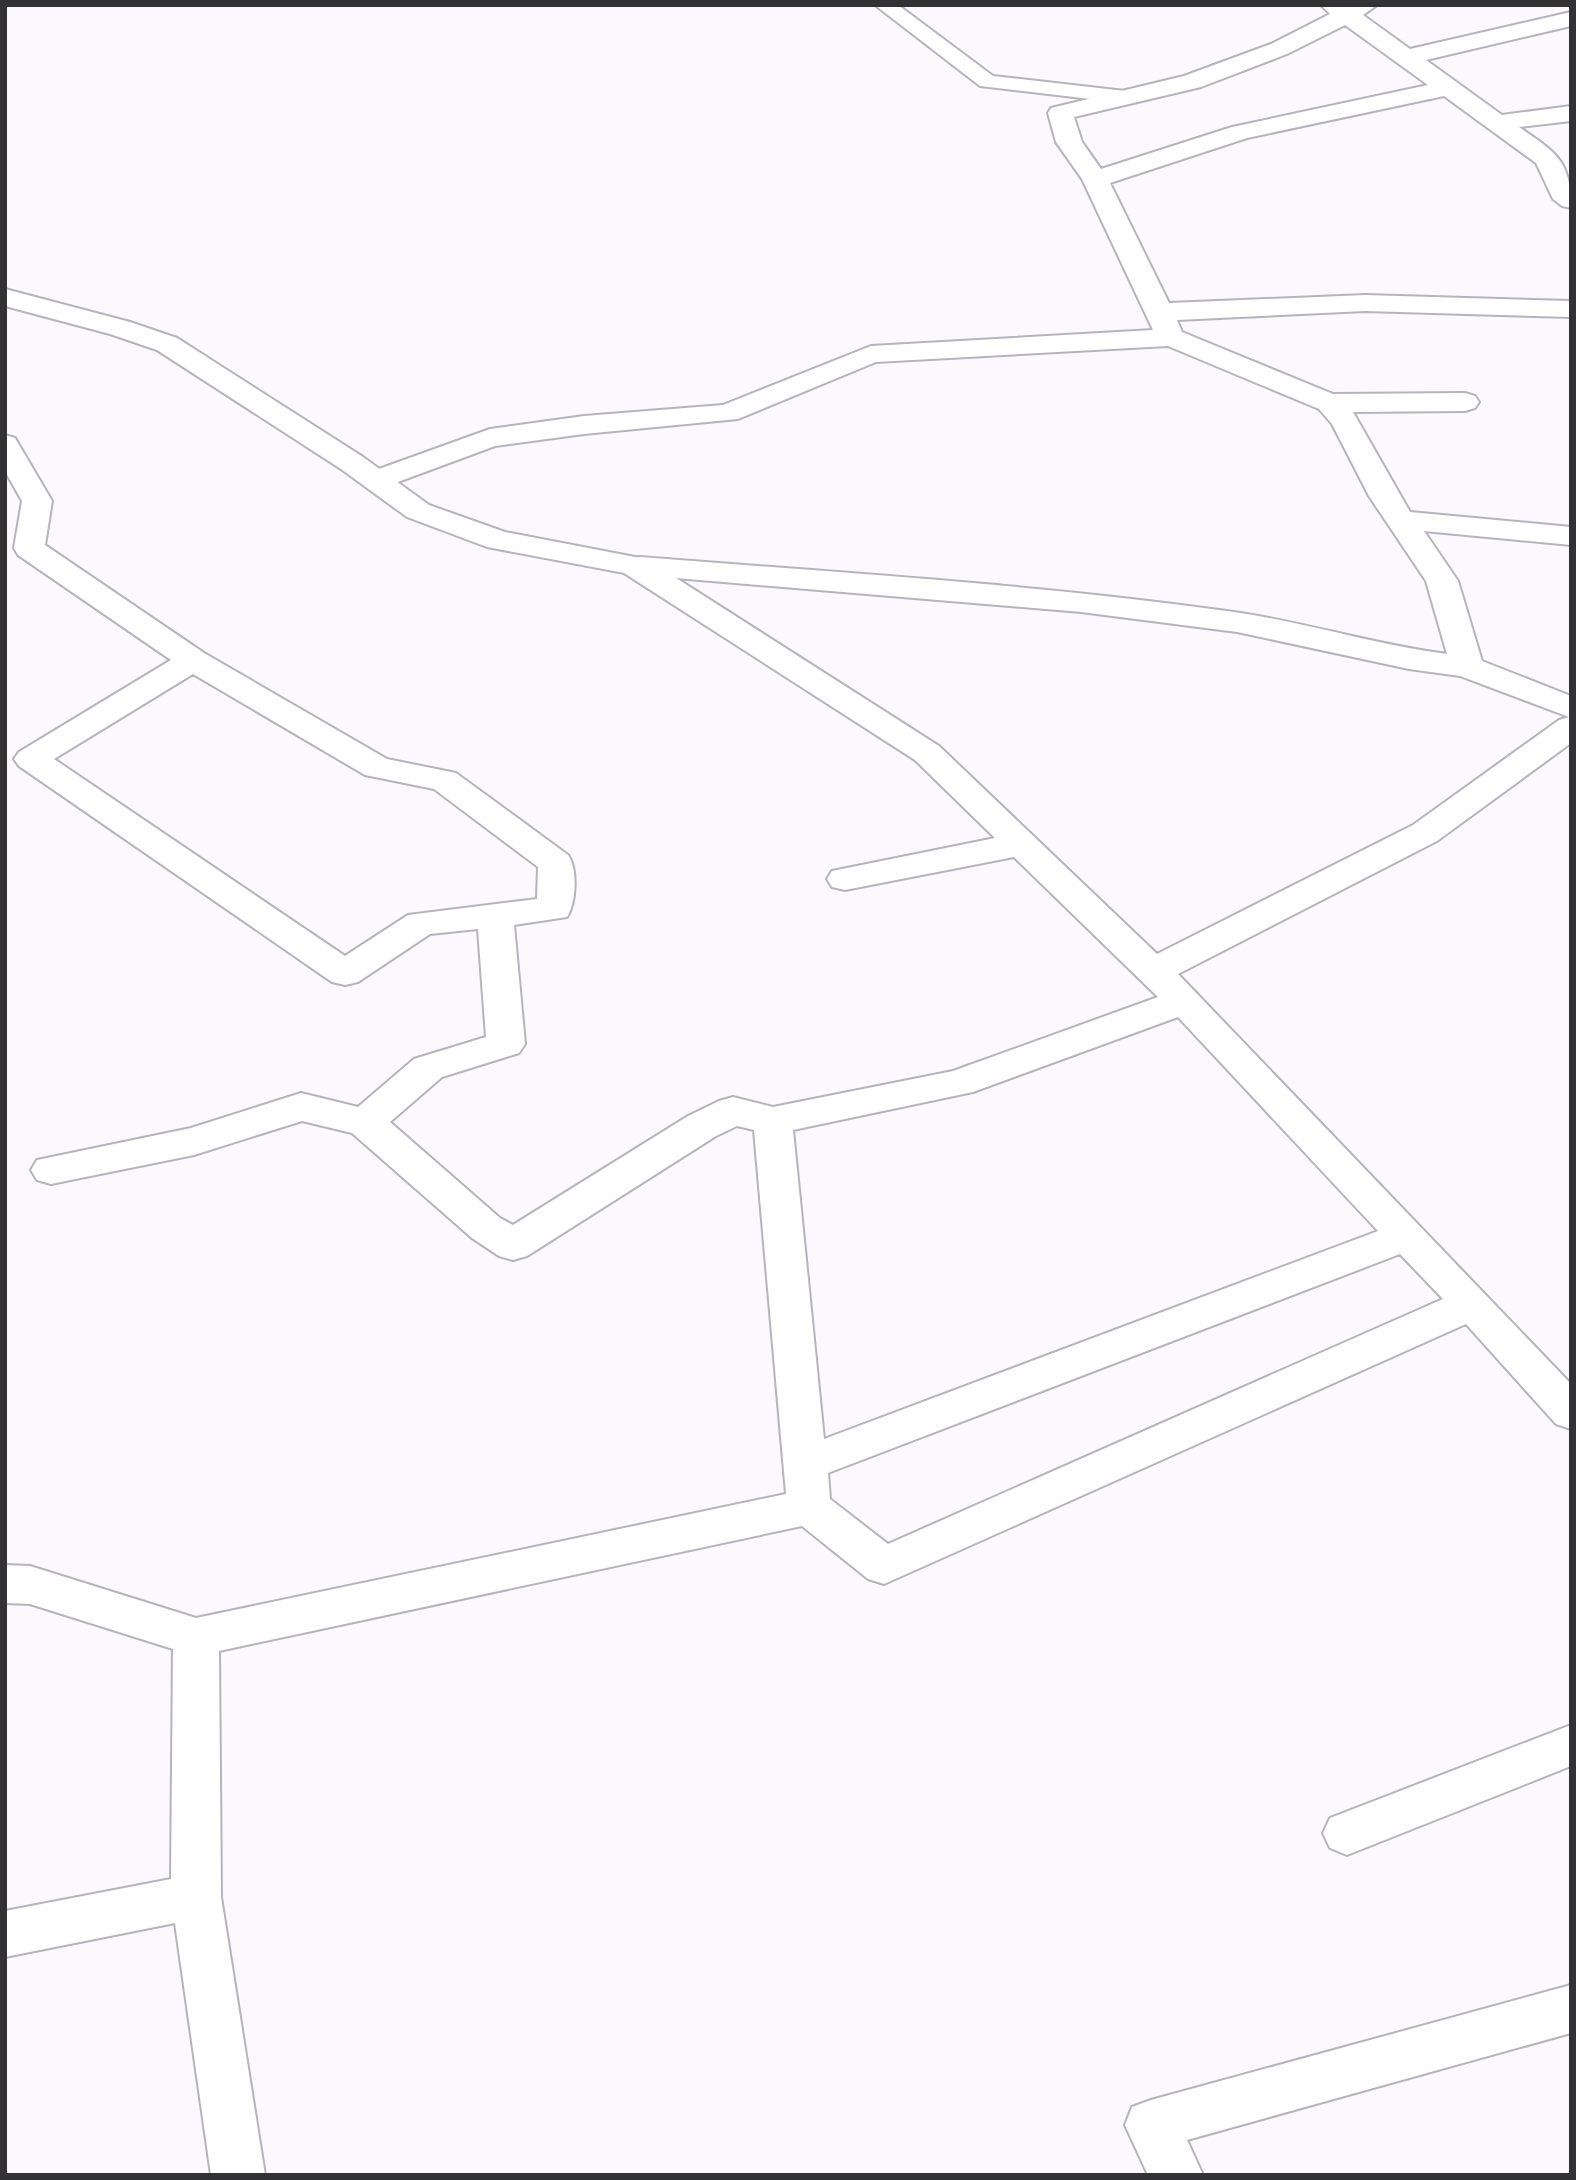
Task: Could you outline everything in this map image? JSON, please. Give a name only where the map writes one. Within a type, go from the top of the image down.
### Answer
[{"type":"street","points":[[1466,667],[1442,581],[1384,496],[1345,420],[1329,403],[1257,371],[1166,325],[1095,179],[1069,142],[1060,113],[1192,82],[1279,48],[1348,8],[1405,58],[1547,159],[1562,193],[1571,200]]},
{"type":"street","points":[[1405,58],[1571,19]]},
{"type":"street","points":[[1095,179],[1241,132],[1447,88]]},
{"type":"street","points":[[1496,123],[1571,113]]},
{"type":"street","points":[[5,297],[120,328],[167,344],[376,480],[418,511],[498,540],[635,566],[1094,604],[1237,622],[1409,659],[1466,667],[1571,708]]},
{"type":"street","points":[[376,480],[490,438],[584,425],[727,413],[871,354],[1365,303],[1571,309]]},
{"type":"street","points":[[1329,403],[1465,402]]},
{"type":"street","points":[[5,444],[37,501],[29,548],[193,660],[377,768],[444,780],[556,863],[554,909],[421,923],[345,972],[32,759],[193,660]]},
{"type":"street","points":[[1400,520],[1571,536]]},
{"type":"street","points":[[635,566],[927,753],[1184,1001],[1571,1412]]},
{"type":"street","points":[[1153,971],[1425,833],[1571,727]]},
{"type":"street","points":[[845,879],[1021,844]]},
{"type":"street","points":[[365,1122],[428,1068],[506,1044],[495,915]]},
{"type":"street","points":[[51,1170],[194,1141],[301,1107],[365,1122],[486,1228],[513,1245],[702,1126],[733,1111],[773,1121],[959,1083],[1184,1001]]},
{"type":"street","points":[[773,1121],[809,1507],[884,1566],[1472,1304]]},
{"type":"street","points":[[805,1464],[1407,1236]]},
{"type":"street","points":[[5,1584],[30,1585],[195,1637],[809,1507]]},
{"type":"street","points":[[195,1637],[196,1897],[239,2175]]},
{"type":"street","points":[[1347,1833],[1571,1745]]},
{"type":"street","points":[[5,1934],[196,1897]]},
{"type":"street","points":[[1176,2175],[1151,2125],[1571,2009]]},
{"type":"lane","points":[[886,5],[987,82],[1125,97]]}]
